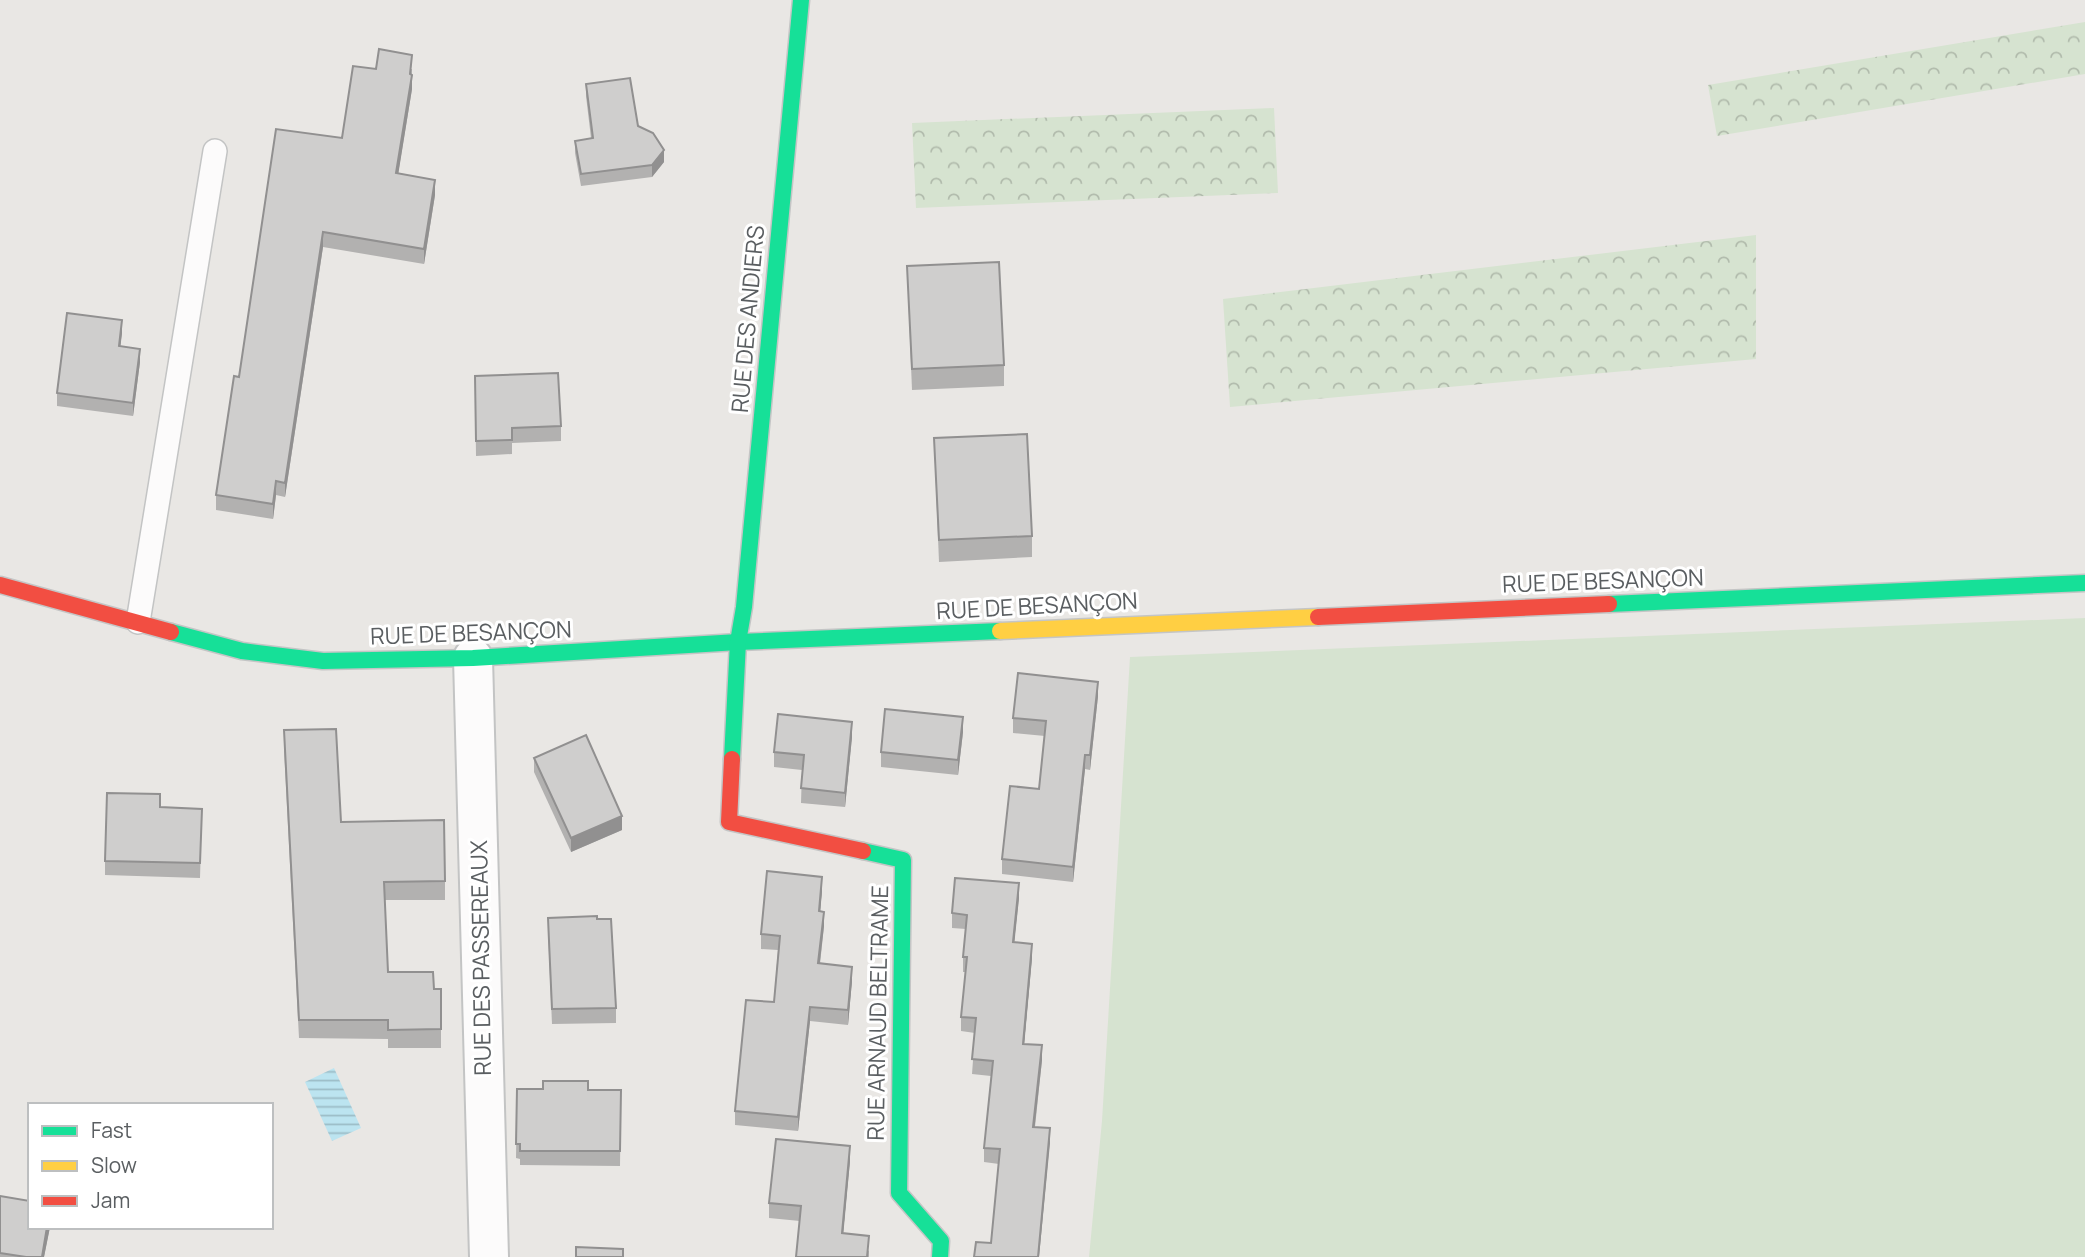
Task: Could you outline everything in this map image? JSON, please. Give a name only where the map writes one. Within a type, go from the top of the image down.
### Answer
[{"type":"street","name":"RUE DES ANDIERS","points":[[738,642],[744,607],[801,0]]},
{"type":"street","name":"RUE DE BESANÇON","points":[[0,585],[242,651],[323,661],[473,658],[738,642],[2085,583]]},
{"type":"street","name":"RUE ARNAUD BELTRAME","points":[[738,642],[729,822],[903,860],[898,1193],[942,1241],[940,1257]]},
{"type":"street","name":"RUE DES PASSEREAUX","points":[[473,658],[489,1257]]},
{"type":"lane","points":[[138,622],[215,151]]},
{"type":"green space","points":[[2085,22],[2085,74],[1717,136],[1708,85]]},
{"type":"green space","points":[[1274,108],[1278,193],[916,208],[912,123]]},
{"type":"green space","points":[[1756,235],[1756,359],[1230,407],[1223,299]]},
{"type":"green space","points":[[2085,618],[2085,1257],[1089,1257],[1102,1121],[1130,657]]},
{"type":"water","points":[[334,1068],[361,1128],[332,1141],[305,1082]]},
{"type":"building","points":[[379,49],[412,55],[412,75],[396,173],[435,180],[424,249],[323,232],[285,483],[276,481],[273,504],[216,495],[234,376],[239,377],[276,129],[342,138],[353,66],[376,69]]},
{"type":"building","points":[[630,78],[638,126],[653,133],[664,150],[652,165],[581,174],[575,141],[593,138],[586,84]]},
{"type":"building","points":[[999,262],[1004,365],[912,369],[907,266]]},
{"type":"building","points":[[67,313],[122,320],[119,346],[140,349],[133,403],[57,393]]},
{"type":"building","points":[[558,373],[561,426],[512,428],[512,440],[476,441],[475,376]]},
{"type":"building","points":[[1027,434],[1032,536],[939,540],[934,438]]},
{"type":"building","points":[[1018,673],[1098,682],[1090,755],[1085,755],[1073,867],[1002,859],[1010,786],[1039,789],[1046,721],[1013,718]]},
{"type":"building","points":[[885,709],[963,717],[958,760],[881,752]]},
{"type":"building","points":[[778,714],[852,722],[845,793],[801,788],[804,755],[774,752]]},
{"type":"building","points":[[336,729],[341,822],[444,820],[445,881],[384,882],[388,972],[433,972],[434,989],[441,989],[441,1029],[388,1030],[388,1020],[299,1020],[284,730]]},
{"type":"building","points":[[586,735],[622,816],[571,838],[534,758]]},
{"type":"building","points":[[107,793],[160,794],[160,807],[202,809],[200,863],[105,861]]},
{"type":"building","points":[[767,871],[822,877],[819,911],[824,912],[818,963],[852,967],[848,1010],[810,1007],[798,1117],[735,1111],[746,1000],[774,1002],[780,936],[761,934]]},
{"type":"building","points":[[955,878],[1019,883],[1013,942],[1032,944],[1023,1044],[1042,1045],[1033,1127],[1050,1128],[1038,1257],[974,1257],[976,1242],[991,1243],[1000,1149],[984,1148],[993,1061],[972,1059],[976,1018],[961,1017],[967,957],[963,957],[967,915],[952,913]]},
{"type":"building","points":[[597,916],[597,919],[611,919],[616,1008],[552,1009],[548,918]]},
{"type":"building","points":[[543,1081],[588,1081],[588,1090],[621,1090],[620,1151],[520,1151],[520,1144],[516,1144],[517,1089],[543,1089]]},
{"type":"building","points":[[776,1139],[850,1146],[842,1233],[869,1236],[867,1257],[796,1257],[801,1206],[769,1203]]},
{"type":"building","points":[[0,1196],[28,1201],[28,1229],[47,1229],[42,1257],[0,1253]]},
{"type":"building","points":[[576,1247],[623,1249],[623,1257],[576,1257]]},
{"type":"traffic: fast","points":[[732,759],[738,642],[744,607],[801,0]]},
{"type":"traffic: fast","points":[[1609,604],[2085,583]]},
{"type":"traffic: fast","points":[[171,632],[242,651],[323,661],[473,658],[738,642],[1000,631]]},
{"type":"traffic: fast","points":[[863,851],[903,860],[899,1193],[941,1241],[940,1257]]},
{"type":"traffic: slow","points":[[1000,631],[1318,617]]},
{"type":"traffic: jam","points":[[0,585],[171,632]]},
{"type":"traffic: jam","points":[[1318,617],[1609,604]]},
{"type":"traffic: jam","points":[[732,759],[729,822],[863,851]]}]
